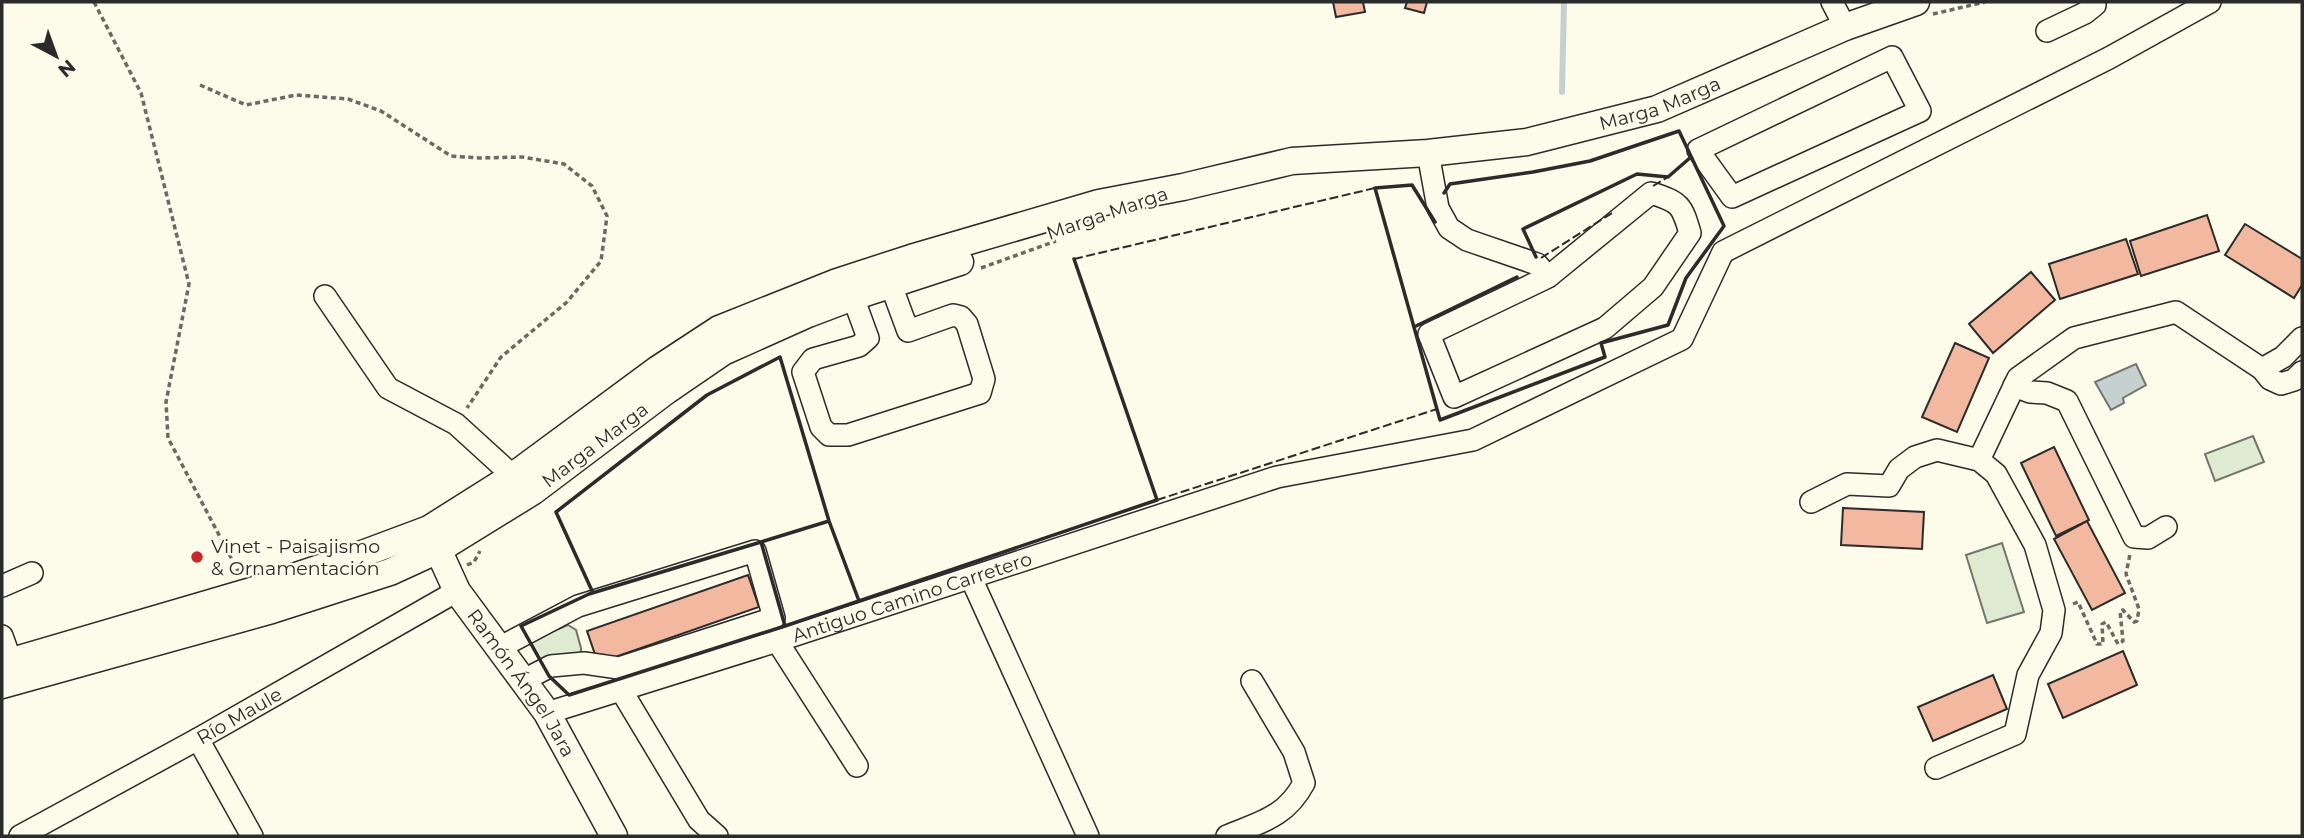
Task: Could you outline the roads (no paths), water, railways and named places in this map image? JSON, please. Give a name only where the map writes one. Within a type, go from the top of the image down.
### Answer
[{"type":"main road","name":"Marga Marga","points":[[5,670],[272,610],[390,572],[513,476],[658,369],[719,329],[837,282],[1099,203],[1183,187],[1292,161],[1428,153],[1527,142],[1657,109],[1845,27],[1916,2]]},
{"type":"main road","name":"Marga Marga","points":[[5,670],[362,554],[433,539],[532,492],[666,391],[723,352],[853,296],[1183,187]]},
{"type":"main road","name":"Ramón Ángel Jara","points":[[433,539],[457,591],[547,713],[614,836]]},
{"type":"street","points":[[1832,2],[1845,27]]},
{"type":"street","points":[[2048,32],[2085,13],[2095,2]]},
{"type":"street","name":"Antiguo Camino Carretero","points":[[547,713],[777,641],[1277,477],[1473,440],[1682,339],[1723,252],[2109,58],[2210,2]]},
{"type":"street","points":[[1892,57],[1920,111],[1732,198],[1698,150],[1892,57]]},
{"type":"street","points":[[1428,153],[1438,208],[1448,228],[1467,240],[1537,264],[1548,277]]},
{"type":"street","points":[[1651,193],[1670,199],[1684,211],[1690,233],[1653,287],[1605,328],[1454,397],[1429,334],[1548,277],[1651,193]]},
{"type":"street","points":[[853,296],[867,338],[859,346],[813,359],[803,372],[821,428],[829,435],[848,435],[980,393],[984,379],[967,324],[961,317],[953,315],[908,331],[891,285]]},
{"type":"street","points":[[325,296],[388,388],[456,424],[513,476]]},
{"type":"street","points":[[1979,460],[2018,378],[2074,338],[2176,312],[2262,369],[2270,379],[2281,384],[2294,380],[2302,372]]},
{"type":"street","points":[[2262,369],[2283,357],[2302,338]]},
{"type":"street","points":[[2034,366],[2047,393]]},
{"type":"street","points":[[2014,386],[2030,392],[2047,393],[2067,401],[2134,537],[2148,538],[2166,527]]},
{"type":"street","points":[[1811,502],[1847,484],[1889,486],[1899,469],[1915,457],[1937,450],[1979,460],[1996,474],[2035,545],[2054,610],[2051,633],[2028,675],[2015,734],[1936,768]]},
{"type":"street","points":[[499,648],[578,606],[755,551],[774,618],[619,668],[584,663],[551,666],[524,680]]},
{"type":"street","points":[[2,586],[32,573]]},
{"type":"street","points":[[971,578],[1088,836]]},
{"type":"street","name":"Río Maule","points":[[20,836],[198,739],[457,591]]},
{"type":"street","points":[[2,636],[5,670]]},
{"type":"street","points":[[777,641],[857,766]]},
{"type":"street","points":[[1227,836],[1277,816],[1295,800],[1304,783],[1294,752],[1252,681]]},
{"type":"street","points":[[621,690],[699,820],[717,836]]},
{"type":"street","points":[[198,739],[252,836]]},
{"type":"waterway","points":[[1562,92],[1564,2]]},
{"type":"place","name":"Vinet - Paisajismo & Ornamentación","points":[[197,557]]}]
